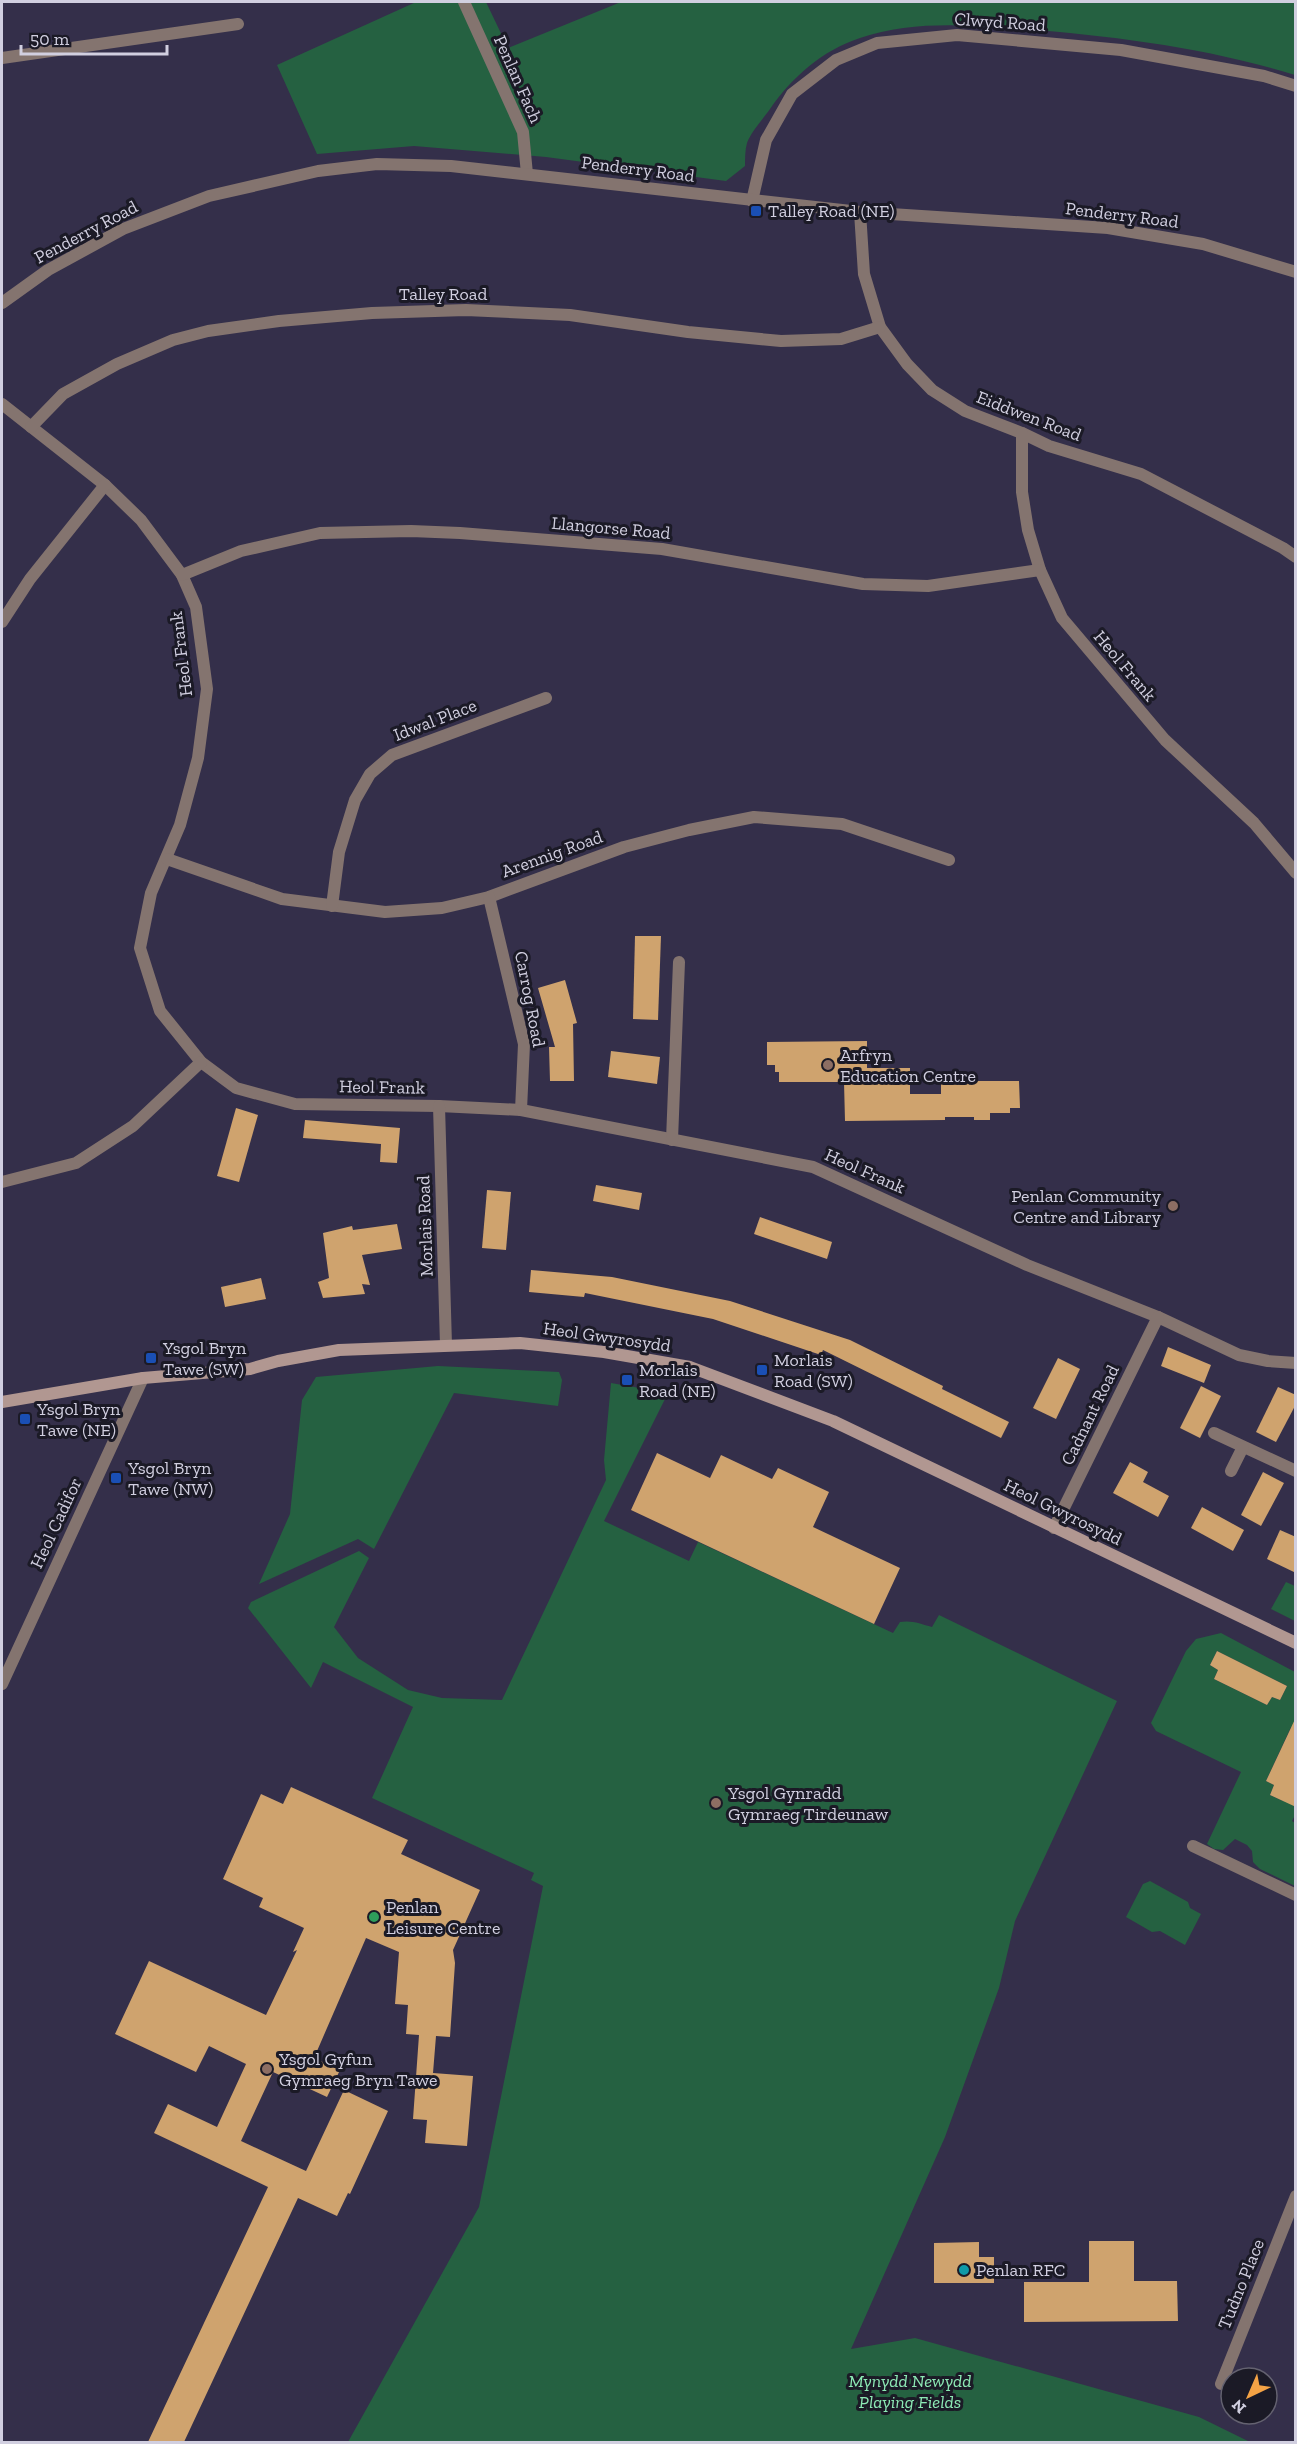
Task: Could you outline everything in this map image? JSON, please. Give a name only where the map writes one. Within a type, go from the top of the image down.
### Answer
[{"type":"street","name":"Penlan Fach","points":[[464,2],[523,132],[527,174]]},
{"type":"street","points":[[2,58],[238,24]]},
{"type":"street","name":"Clwyd Road","points":[[752,201],[766,140],[792,94],[836,60],[877,43],[957,35],[1121,50],[1264,76],[1296,86]]},
{"type":"street","name":"Penderry Road","points":[[2,303],[48,270],[123,229],[209,196],[318,171],[377,164],[451,166],[860,212],[1108,228],[1203,244],[1296,272]]},
{"type":"street","name":"Eiddwen Road","points":[[860,212],[864,274],[880,327],[908,364],[932,390],[965,411],[1049,446],[1141,474],[1296,557]]},
{"type":"street","name":"Talley Road","points":[[32,427],[63,394],[117,364],[173,340],[208,331],[279,321],[372,313],[466,310],[570,315],[688,332],[781,341],[841,339],[880,327]]},
{"type":"street","name":"Heol Frank","points":[[2,404],[105,485],[141,520],[182,575],[196,607],[207,689],[198,758],[180,825],[152,893],[140,948],[160,1011],[201,1062],[236,1088],[295,1104],[439,1106],[521,1110],[813,1167],[1027,1265],[1158,1317],[1239,1354],[1268,1361],[1296,1363]]},
{"type":"street","name":"Heol Frank","points":[[1022,433],[1022,492],[1028,530],[1040,570],[1062,618],[1165,740],[1254,823],[1296,873]]},
{"type":"street","points":[[2,622],[30,579],[105,485]]},
{"type":"street","name":"Llangorse Road","points":[[182,575],[241,551],[320,532],[411,531],[662,549],[863,584],[928,586],[1040,570]]},
{"type":"street","name":"Idwal Place","points":[[332,906],[339,852],[355,800],[370,774],[392,755],[546,698]]},
{"type":"street","name":"Arennig Road","points":[[167,859],[282,899],[385,912],[442,908],[489,897],[624,847],[689,830],[754,817],[842,824],[949,860]]},
{"type":"street","name":"Carrog Road","points":[[489,897],[524,1044],[521,1110]]},
{"type":"street","points":[[672,1140],[679,962]]},
{"type":"street","points":[[2,1182],[76,1163],[133,1126],[201,1062]]},
{"type":"street","name":"Morlais Road","points":[[439,1106],[446,1345]]},
{"type":"street","name":"Cadnant Road","points":[[1054,1528],[1158,1317]]},
{"type":"street","name":"Heol Gwyrosydd","points":[[2,1402],[143,1378],[250,1369],[278,1361],[339,1350],[520,1343],[604,1352],[690,1367],[833,1421],[1296,1643]]},
{"type":"street","name":"Heol Cadifor","points":[[2,1684],[143,1378]]},
{"type":"street","points":[[1214,1433],[1296,1471]]},
{"type":"street","points":[[1231,1471],[1243,1447]]},
{"type":"street","points":[[1193,1846],[1296,1895]]},
{"type":"street","name":"Tudno Place","points":[[1229,2366],[1296,2196]]},
{"type":"green space","points":[[416,2],[486,2],[508,48],[621,2],[1295,2],[1295,75],[1229,57],[1160,44],[1057,32],[962,25],[920,26],[879,32],[846,43],[809,66],[788,86],[751,134],[745,152],[745,166],[726,181],[546,157],[414,146],[317,154],[277,65]]},
{"type":"green space","points":[[438,1366],[559,1372],[562,1380],[558,1406],[454,1393],[374,1549],[358,1539],[259,1584],[290,1514],[302,1400],[316,1377]]},
{"type":"green space","name":"Ysgol Gynradd Gymraeg Tirdeunaw","points":[[611,1383],[668,1393],[604,1521],[689,1561],[698,1542],[893,1633],[900,1622],[912,1622],[932,1627],[939,1615],[1117,1701],[1015,1921],[999,1988],[945,2137],[851,2349],[915,2338],[1199,2417],[1250,2442],[348,2442],[479,2207],[543,1886],[531,1880],[534,1873],[372,1798],[413,1707],[323,1662],[311,1688],[248,1608],[251,1602],[359,1551],[369,1558],[334,1627],[358,1658],[408,1690],[442,1698],[502,1700],[606,1480],[604,1460]]},
{"type":"green space","points":[[1286,1582],[1295,1586],[1295,1621],[1271,1609]]},
{"type":"green space","points":[[1221,1633],[1295,1672],[1295,1728],[1291,1727],[1266,1781],[1274,1785],[1270,1795],[1283,1801],[1295,1774],[1295,1815],[1292,1821],[1295,1823],[1295,1886],[1260,1869],[1253,1862],[1252,1851],[1247,1845],[1235,1839],[1223,1850],[1214,1849],[1207,1844],[1241,1772],[1156,1731],[1151,1723],[1186,1651],[1196,1639]],"holes":[[[1217,1651],[1287,1686],[1280,1700],[1272,1697],[1267,1705],[1214,1679],[1218,1670],[1210,1665]]]},
{"type":"green space","points":[[1150,1881],[1188,1902],[1190,1908],[1201,1914],[1185,1945],[1160,1931],[1152,1932],[1126,1917],[1143,1884]]},
{"type":"building","points":[[635,936],[661,936],[658,1020],[633,1019]]},
{"type":"building","points":[[565,980],[577,1023],[573,1024],[574,1081],[550,1081],[549,1047],[555,1047],[538,988]]},
{"type":"building","points":[[867,1041],[867,1068],[910,1068],[910,1094],[941,1094],[941,1081],[1019,1081],[1020,1108],[1010,1108],[1010,1113],[990,1113],[990,1120],[974,1120],[974,1117],[945,1117],[945,1120],[845,1121],[844,1082],[779,1082],[779,1072],[775,1072],[775,1065],[767,1065],[767,1042]]},
{"type":"building","points":[[611,1051],[660,1057],[657,1084],[608,1077]]},
{"type":"building","points":[[236,1108],[258,1115],[239,1182],[217,1176]]},
{"type":"building","points":[[305,1120],[400,1128],[397,1163],[380,1162],[381,1144],[303,1138]]},
{"type":"building","points":[[596,1185],[642,1193],[639,1210],[593,1201]]},
{"type":"building","points":[[487,1190],[511,1192],[506,1250],[482,1248]]},
{"type":"building","points":[[760,1217],[832,1242],[827,1259],[754,1234]]},
{"type":"building","points":[[397,1224],[402,1249],[362,1255],[370,1285],[362,1284],[365,1294],[323,1298],[318,1282],[329,1278],[323,1233],[352,1226],[353,1230]]},
{"type":"building","points":[[531,1270],[612,1277],[730,1301],[850,1340],[1009,1422],[1001,1438],[823,1350],[821,1355],[713,1319],[585,1293],[584,1297],[529,1292]]},
{"type":"building","points":[[261,1278],[266,1299],[225,1307],[221,1287]]},
{"type":"building","points":[[1168,1347],[1211,1365],[1204,1383],[1161,1366]]},
{"type":"building","points":[[1058,1358],[1080,1369],[1056,1419],[1033,1408]]},
{"type":"building","points":[[1201,1386],[1221,1396],[1200,1438],[1180,1428]]},
{"type":"building","points":[[1278,1387],[1296,1395],[1296,1404],[1276,1442],[1256,1432]]},
{"type":"building","points":[[657,1453],[710,1478],[721,1455],[772,1479],[778,1468],[829,1492],[813,1527],[900,1568],[874,1624],[631,1510]]},
{"type":"building","points":[[1130,1462],[1148,1472],[1143,1482],[1169,1496],[1158,1517],[1113,1493]]},
{"type":"building","points":[[1263,1472],[1284,1483],[1261,1526],[1241,1515]]},
{"type":"building","points":[[1202,1507],[1244,1530],[1233,1551],[1191,1528]]},
{"type":"building","points":[[1280,1530],[1296,1537],[1296,1573],[1267,1559]]},
{"type":"building","points":[[1217,1651],[1287,1686],[1280,1700],[1272,1697],[1267,1705],[1214,1679],[1218,1670],[1210,1665]]},
{"type":"building","points":[[1296,1717],[1296,1807],[1270,1795],[1274,1785],[1266,1781]]},
{"type":"building","points":[[291,1787],[408,1840],[401,1854],[480,1890],[453,1950],[455,1963],[450,2037],[436,2036],[433,2073],[473,2076],[467,2146],[425,2143],[427,2120],[413,2119],[419,2035],[406,2034],[408,2005],[395,2004],[399,1952],[366,1938],[314,2058],[340,2070],[327,2097],[273,2072],[241,2141],[306,2171],[344,2090],[388,2111],[350,2194],[348,2193],[337,2216],[298,2198],[184,2442],[148,2442],[268,2187],[154,2133],[168,2104],[217,2127],[246,2064],[209,2046],[196,2072],[115,2034],[149,1961],[266,2015],[297,1950],[293,1952],[304,1928],[259,1907],[263,1898],[223,1879],[261,1794],[283,1804]]},
{"type":"building","points":[[1089,2241],[1134,2241],[1134,2281],[1177,2281],[1178,2321],[1024,2322],[1024,2282],[1089,2282]]},
{"type":"building","name":"Penlan RFC","points":[[979,2242],[979,2257],[994,2257],[994,2283],[934,2283],[934,2243]]},
{"type":"place","name":"Talley Road (NE)","points":[[756,211]]},
{"type":"place","name":"Arfryn Education Centre","points":[[828,1065]]},
{"type":"place","name":"Penlan Community Centre and Library","points":[[1173,1206]]},
{"type":"place","name":"Ysgol Bryn Tawe (SW)","points":[[151,1358]]},
{"type":"place","name":"Morlais Road (SW)","points":[[762,1370]]},
{"type":"place","name":"Morlais Road (NE)","points":[[627,1380]]},
{"type":"place","name":"Ysgol Bryn Tawe (NE)","points":[[25,1419]]},
{"type":"place","name":"Ysgol Bryn Tawe (NW)","points":[[116,1478]]},
{"type":"place","name":"Ysgol Gynradd Gymraeg Tirdeunaw","points":[[716,1803]]},
{"type":"place","name":"Penlan Leisure Centre","points":[[374,1917]]},
{"type":"place","name":"Ysgol Gyfun Gymraeg Bryn Tawe","points":[[267,2069]]},
{"type":"place","name":"Penlan RFC","points":[[964,2270]]},
{"type":"park label","name":"Mynydd Newydd Playing Fields","points":[[910,2391]]}]
